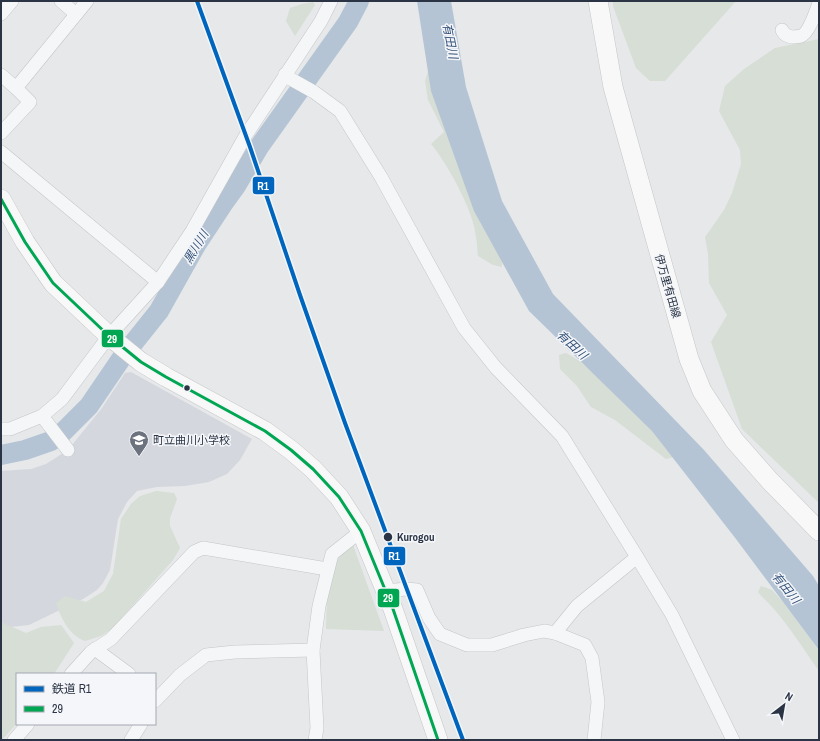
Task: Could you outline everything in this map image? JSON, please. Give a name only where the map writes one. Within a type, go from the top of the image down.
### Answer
[{"type":"main road","name":"伊万里有田線","points":[[598,1],[613,87],[689,359],[702,391],[734,440],[770,481],[819,531]]},
{"type":"main road","points":[[1,199],[26,242],[53,283],[109,336],[141,362],[265,431],[291,450],[313,469],[339,497],[360,531],[386,591],[404,638],[438,740]]},
{"type":"street","points":[[1,14],[12,1]]},
{"type":"street","points":[[61,1],[76,14]]},
{"type":"street","points":[[16,88],[87,1]]},
{"type":"street","points":[[1,429],[10,429],[42,416],[62,399],[109,336],[158,282],[192,231],[246,135],[287,76],[332,1]]},
{"type":"street","points":[[782,30],[791,37],[802,36],[810,26],[819,3]]},
{"type":"street","points":[[1,75],[30,102],[1,133]]},
{"type":"street","points":[[287,76],[314,92],[340,111],[381,177],[464,328],[496,368],[562,436],[672,615],[733,740]]},
{"type":"street","points":[[1,152],[158,282]]},
{"type":"street","points":[[42,416],[68,450]]},
{"type":"street","points":[[315,740],[317,728],[313,650],[319,606],[327,569],[332,554],[360,531]]},
{"type":"street","points":[[72,673],[91,652],[111,639],[194,552],[202,548],[327,569]]},
{"type":"street","points":[[555,633],[577,606],[637,556]]},
{"type":"street","points":[[386,591],[406,589],[417,590],[429,618],[440,634],[467,645],[492,645],[524,635],[544,631],[555,633],[585,645],[592,658],[598,702],[594,740]]},
{"type":"street","points":[[95,649],[128,673]]},
{"type":"street","points":[[157,697],[180,675],[206,655],[235,652],[313,650]]},
{"type":"street","points":[[14,740],[27,725]]},
{"type":"street","points":[[131,740],[140,725]]},
{"type":"shaded area","points":[[613,1],[736,1],[665,81],[650,81],[636,68],[613,6]]},
{"type":"shaded area","points":[[313,2],[315,5],[295,36],[286,21],[290,8]]},
{"type":"shaded area","points":[[819,39],[819,503],[742,429],[711,342],[727,315],[709,283],[708,254],[705,237],[724,210],[732,193],[741,164],[740,150],[719,111],[725,86],[744,69],[775,48]]},
{"type":"shaded area","points":[[432,59],[503,252],[502,267],[493,265],[478,256],[476,234],[464,198],[451,173],[431,144],[444,132],[428,100],[425,81]]},
{"type":"shaded area","points":[[566,353],[578,360],[629,402],[674,457],[666,459],[615,420],[591,407],[577,386],[560,369],[559,355]]},
{"type":"shaded area","points":[[131,372],[252,439],[240,460],[227,474],[209,482],[185,486],[157,487],[137,491],[127,502],[118,519],[110,570],[103,583],[97,590],[83,599],[29,625],[1,628],[1,471],[31,469],[46,464],[68,450],[102,408],[125,373]]},
{"type":"shaded area","points":[[156,491],[174,493],[177,499],[170,518],[170,526],[180,548],[173,560],[113,628],[101,636],[85,641],[74,635],[66,625],[56,603],[65,596],[86,602],[104,591],[113,574],[121,519],[131,504],[140,496]]},
{"type":"shaded area","points":[[353,545],[384,631],[326,629],[327,599],[330,578],[337,560]]},
{"type":"shaded area","points":[[761,586],[772,590],[784,603],[811,639],[819,651],[819,671],[785,623],[758,592]]},
{"type":"shaded area","points":[[1,622],[26,633],[41,627],[61,625],[74,643],[55,673],[16,673],[16,724],[1,740]]},
{"type":"water","name":"有田川","points":[[417,1],[451,1],[466,87],[502,201],[553,294],[704,450],[813,576],[819,586],[819,650],[736,539],[652,431],[529,311],[474,211],[431,91]]},
{"type":"waterway","name":"黒川川","points":[[1,455],[25,450],[51,441],[60,435],[89,406],[123,356],[159,311],[196,245],[236,186],[259,147],[348,22],[359,1]]},
{"type":"rail line","name":"R1","points":[[197,1],[250,147],[345,423],[463,740]]},
{"type":"transit line","name":"29","points":[[1,199],[25,242],[53,283],[109,336],[141,362],[265,431],[291,450],[313,469],[339,497],[361,531],[393,609],[438,740]]},
{"type":"place","name":"町立曲川小学校","points":[[139,457]]},
{"type":"place","name":"Kurogou","points":[[388,537]]}]
